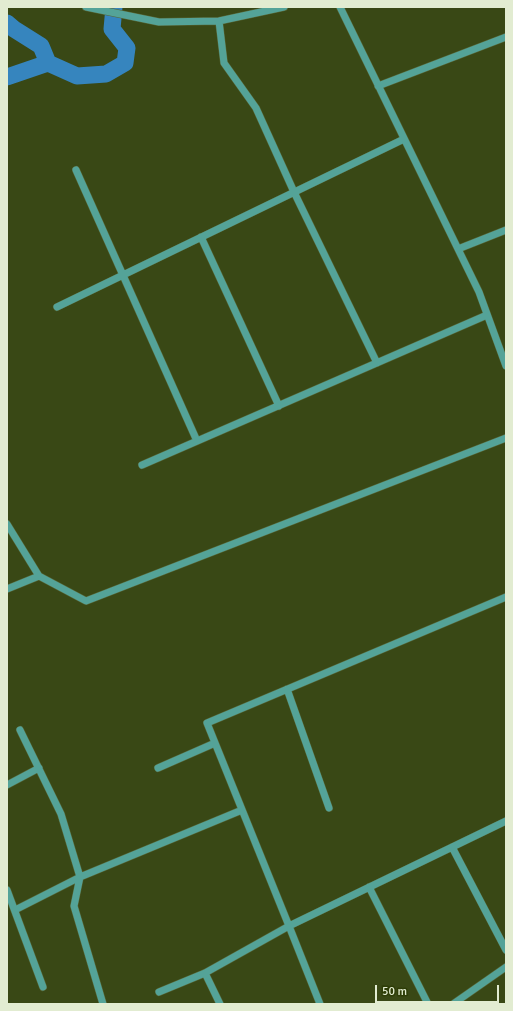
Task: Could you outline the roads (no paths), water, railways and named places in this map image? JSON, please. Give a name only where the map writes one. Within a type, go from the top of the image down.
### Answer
[{"type":"street","points":[[89,8],[159,22],[219,21],[284,7]]},
{"type":"street","points":[[340,7],[479,292],[506,366]]},
{"type":"street","points":[[219,21],[224,63],[256,108],[294,192],[377,363]]},
{"type":"street","points":[[378,86],[506,37]]},
{"type":"street","points":[[57,307],[404,139]]},
{"type":"street","points":[[76,170],[197,442]]},
{"type":"street","points":[[458,250],[506,230]]},
{"type":"street","points":[[202,237],[279,406]]},
{"type":"street","points":[[142,466],[487,315]]},
{"type":"street","points":[[7,524],[39,576],[86,601],[506,438]]},
{"type":"street","points":[[7,589],[39,576]]},
{"type":"street","points":[[320,1004],[207,723],[506,598]]},
{"type":"street","points":[[287,689],[330,808]]},
{"type":"street","points":[[20,730],[61,814],[80,877],[74,906],[103,1004]]},
{"type":"street","points":[[158,768],[215,743]]},
{"type":"street","points":[[7,785],[39,768]]},
{"type":"street","points":[[15,910],[80,877],[242,810]]},
{"type":"street","points":[[159,992],[205,972],[289,926],[506,821]]},
{"type":"street","points":[[452,847],[506,950]]},
{"type":"street","points":[[369,887],[428,1004]]},
{"type":"street","points":[[7,890],[43,987]]},
{"type":"street","points":[[452,1004],[506,967]]},
{"type":"street","points":[[205,972],[220,1004]]},
{"type":"waterway","points":[[7,23],[41,46],[48,63],[77,76],[106,74],[125,63],[127,48],[112,29],[114,7]]},
{"type":"waterway","points":[[7,77],[48,63]]}]
